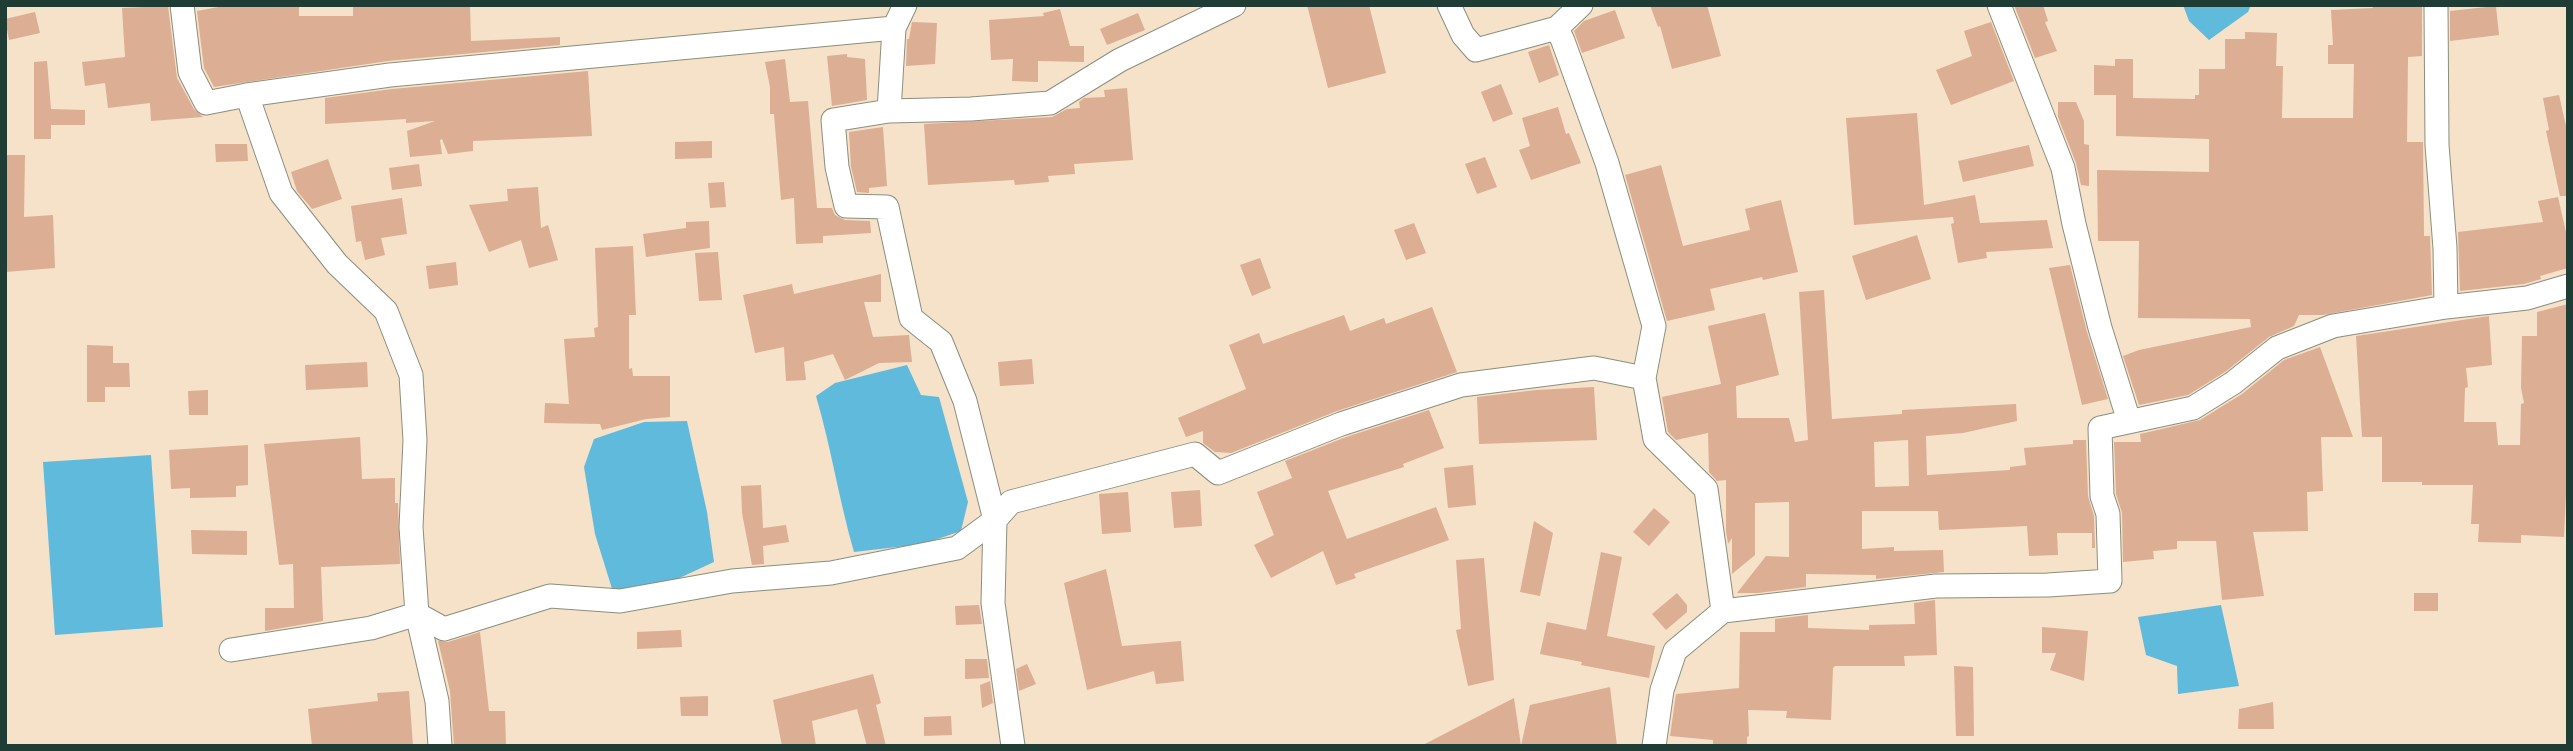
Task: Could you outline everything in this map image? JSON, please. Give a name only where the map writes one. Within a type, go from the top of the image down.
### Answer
[{"type":"street","points":[[182,5],[190,72],[206,103],[247,94],[390,75],[894,28]]},
{"type":"street","points":[[889,111],[894,28],[905,5]]},
{"type":"street","points":[[1013,746],[993,603],[995,520],[965,401],[941,342],[911,318],[887,207],[846,206],[837,167],[833,120],[889,111],[1050,103],[1120,60],[1234,5]]},
{"type":"street","points":[[1449,5],[1463,35],[1476,50],[1557,28],[1581,5]]},
{"type":"street","points":[[1999,5],[2063,168],[2100,328],[2129,421]]},
{"type":"street","points":[[2436,5],[2437,145],[2445,248],[2446,307]]},
{"type":"street","points":[[1557,28],[1603,151],[1654,326],[1644,377],[1656,439],[1706,489],[1723,611]]},
{"type":"street","points":[[247,94],[281,193],[337,264],[386,311],[411,375],[415,440],[411,527],[417,614],[437,701],[440,746]]},
{"type":"street","points":[[1654,746],[1662,690],[1675,651],[1723,611],[1936,586],[2048,585],[2110,581],[2108,514],[2102,496],[2100,428],[2193,408],[2233,383],[2277,348],[2333,326],[2446,307],[2527,298],[2568,286]]},
{"type":"street","points":[[231,650],[371,628],[417,614],[444,629],[550,596],[620,601],[732,581],[831,573],[957,548],[995,520],[1011,502],[1195,454],[1219,473],[1341,424],[1461,385],[1594,368],[1644,377]]},
{"type":"water","points":[[2183,5],[2251,5],[2248,12],[2209,40],[2189,21]]},
{"type":"water","points":[[907,365],[921,395],[939,397],[968,502],[961,531],[923,544],[854,552],[816,396],[835,383]]},
{"type":"water","points":[[687,421],[707,512],[714,562],[673,581],[614,595],[595,534],[584,467],[594,439],[644,422]]},
{"type":"water","points":[[151,455],[163,627],[55,635],[43,462]]},
{"type":"water","points":[[2221,605],[2239,686],[2178,694],[2177,666],[2146,655],[2138,617]]},
{"type":"building","points":[[229,5],[299,5],[299,16],[353,16],[353,7],[470,5],[471,41],[560,37],[560,45],[388,61],[214,87],[204,68],[197,11]]},
{"type":"building","points":[[1307,5],[1369,5],[1386,73],[1328,88]]},
{"type":"building","points":[[1650,5],[1707,5],[1721,56],[1672,69],[1660,26],[1658,27]]},
{"type":"building","points":[[2014,5],[2043,5],[2048,21],[2045,22],[2057,51],[2035,58]]},
{"type":"building","points":[[2372,5],[2422,5],[2422,56],[2408,57],[2407,142],[2423,142],[2424,236],[2430,236],[2432,295],[2323,315],[2299,315],[2294,326],[2269,337],[2225,372],[2188,395],[2139,405],[2123,356],[2139,350],[2251,327],[2250,319],[2138,318],[2139,241],[2098,241],[2097,170],[2209,172],[2209,139],[2116,136],[2116,95],[2094,95],[2094,65],[2115,66],[2115,59],[2133,59],[2133,98],[2195,99],[2195,95],[2199,95],[2199,69],[2225,69],[2225,39],[2245,39],[2245,32],[2277,33],[2276,66],[2283,66],[2282,118],[2353,118],[2354,64],[2328,64],[2328,45],[2333,45],[2331,10],[2373,8]]},
{"type":"building","points":[[168,6],[177,78],[194,109],[203,117],[151,121],[150,103],[108,108],[105,83],[85,86],[82,62],[125,57],[122,8]]},
{"type":"building","points":[[2496,6],[2499,35],[2450,41],[2450,11]]},
{"type":"building","points":[[1060,9],[1070,46],[1084,46],[1084,62],[1038,61],[1038,82],[1012,81],[1013,59],[991,60],[989,20],[1044,16],[1043,13]]},
{"type":"building","points":[[1615,10],[1625,38],[1582,53],[1574,31],[1584,21]]},
{"type":"building","points":[[35,12],[40,33],[9,40],[5,19]]},
{"type":"building","points":[[1138,13],[1145,30],[1107,45],[1100,29]]},
{"type":"building","points":[[912,22],[937,23],[935,64],[906,66],[907,39]]},
{"type":"building","points":[[1991,22],[2014,81],[1951,105],[1936,70],[1972,56],[1964,31]]},
{"type":"building","points":[[1549,45],[1559,75],[1539,83],[1528,52]]},
{"type":"building","points":[[847,54],[847,57],[865,59],[867,100],[832,106],[827,56]]},
{"type":"building","points":[[785,59],[790,102],[808,101],[817,208],[832,208],[835,215],[845,220],[870,221],[871,233],[823,236],[823,243],[796,244],[794,198],[781,200],[774,114],[770,114],[770,87],[765,62]]},
{"type":"building","points":[[47,61],[51,109],[85,110],[85,125],[51,125],[51,139],[34,139],[34,62]]},
{"type":"building","points":[[588,71],[592,136],[473,141],[473,151],[448,154],[442,139],[442,154],[410,157],[407,131],[435,121],[406,123],[406,119],[325,124],[325,98],[392,89]]},
{"type":"building","points":[[1501,84],[1513,114],[1493,122],[1481,92]]},
{"type":"building","points":[[1127,88],[1133,160],[1074,164],[1075,174],[1048,176],[1049,182],[1015,185],[1014,180],[928,185],[924,124],[1052,117],[1067,109],[1080,108],[1079,102],[1084,98],[1105,97],[1104,90]]},
{"type":"building","points":[[2559,95],[2568,135],[2568,196],[2560,196],[2546,131],[2549,130],[2543,98]]},
{"type":"building","points":[[2058,102],[2076,102],[2084,121],[2084,144],[2089,145],[2089,186],[2081,185],[2076,163],[2058,117]]},
{"type":"building","points":[[1558,107],[1566,134],[1569,133],[1581,163],[1531,180],[1519,150],[1530,146],[1522,118]]},
{"type":"building","points":[[1917,113],[1924,205],[1975,195],[1980,223],[2047,220],[2053,248],[1986,252],[1987,258],[1958,263],[1951,224],[1954,223],[1953,217],[1854,225],[1846,118]]},
{"type":"building","points":[[883,127],[887,186],[869,188],[869,193],[857,192],[851,167],[849,132]]},
{"type":"building","points":[[712,141],[712,158],[675,159],[675,142]]},
{"type":"building","points":[[215,144],[247,144],[248,161],[216,162]]},
{"type":"building","points":[[2029,145],[2034,166],[1963,182],[1958,161]]},
{"type":"building","points":[[5,155],[25,155],[24,217],[53,215],[55,268],[5,272]]},
{"type":"building","points":[[1485,157],[1497,187],[1477,194],[1465,164]]},
{"type":"building","points":[[328,159],[342,199],[312,209],[297,191],[291,172]]},
{"type":"building","points":[[419,164],[422,186],[392,190],[389,168]]},
{"type":"building","points":[[1661,165],[1683,246],[1750,230],[1745,209],[1781,200],[1798,272],[1710,289],[1715,310],[1667,321],[1625,175]]},
{"type":"building","points":[[724,182],[726,207],[710,208],[708,183]]},
{"type":"building","points":[[538,187],[541,228],[548,225],[558,260],[529,268],[521,240],[489,252],[469,205],[508,201],[507,189]]},
{"type":"building","points":[[2558,197],[2568,241],[2568,268],[2524,284],[2460,291],[2458,232],[2543,222],[2538,201]]},
{"type":"building","points":[[402,198],[407,234],[381,238],[385,255],[365,260],[361,241],[356,242],[351,206]]},
{"type":"building","points":[[709,221],[710,248],[646,257],[643,234],[686,228],[686,222]]},
{"type":"building","points":[[1414,223],[1426,253],[1406,260],[1394,230]]},
{"type":"building","points":[[1917,235],[1931,279],[1866,300],[1852,256]]},
{"type":"building","points":[[633,246],[636,315],[629,315],[629,369],[632,368],[633,376],[670,376],[670,417],[646,419],[602,430],[600,424],[544,423],[545,403],[569,404],[564,339],[595,337],[594,328],[598,327],[595,248]]},
{"type":"building","points":[[718,252],[722,300],[699,301],[695,253]]},
{"type":"building","points":[[1260,258],[1271,288],[1252,296],[1240,265]]},
{"type":"building","points":[[456,262],[458,285],[429,289],[426,266]]},
{"type":"building","points":[[2070,265],[2108,399],[2082,405],[2049,268]]},
{"type":"building","points":[[881,274],[881,302],[864,302],[873,337],[909,335],[912,362],[879,363],[845,380],[833,354],[804,362],[806,380],[786,381],[784,347],[755,353],[743,295],[792,284],[794,294]]},
{"type":"building","points":[[1824,290],[1832,419],[1902,414],[1902,410],[2016,404],[2017,421],[1963,433],[1926,436],[1927,475],[2010,470],[2010,467],[2026,465],[2024,448],[2073,444],[2073,440],[2086,440],[2088,496],[2094,516],[2095,548],[2092,548],[2092,533],[2057,533],[2058,555],[2029,556],[2027,526],[1939,530],[1938,511],[1862,511],[1862,549],[1894,547],[1894,551],[1943,550],[1944,572],[1876,579],[1876,575],[1806,574],[1806,587],[1737,593],[1766,556],[1789,557],[1789,502],[1755,503],[1755,555],[1732,574],[1732,538],[1728,544],[1726,531],[1726,480],[1717,481],[1709,472],[1708,433],[1676,440],[1668,432],[1662,397],[1721,384],[1708,326],[1765,313],[1779,375],[1736,386],[1737,418],[1789,418],[1795,442],[1808,440],[1799,292]],"holes":[[[1908,440],[1909,486],[1875,487],[1874,442]]]},
{"type":"building","points":[[2568,304],[2568,452],[2564,537],[2521,535],[2521,543],[2478,542],[2479,524],[2471,524],[2473,485],[2382,482],[2382,437],[2362,437],[2356,336],[2489,316],[2492,365],[2466,368],[2468,387],[2465,388],[2464,422],[2496,422],[2498,445],[2520,445],[2521,404],[2524,403],[2521,388],[2522,336],[2537,336],[2537,312]]},
{"type":"building","points":[[1432,307],[1457,372],[1337,411],[1231,453],[1215,452],[1203,443],[1203,431],[1186,437],[1178,418],[1246,389],[1229,345],[1259,333],[1263,344],[1344,315],[1350,331],[1384,318],[1386,324]]},
{"type":"building","points":[[87,345],[113,346],[113,363],[129,363],[130,387],[105,387],[105,402],[87,402]]},
{"type":"building","points":[[2320,347],[2353,437],[2321,437],[2323,491],[2307,492],[2308,531],[2253,532],[2264,596],[2222,600],[2216,541],[2177,541],[2177,549],[2153,551],[2154,559],[2123,562],[2122,513],[2116,494],[2114,442],[2141,442],[2140,434],[2200,420],[2242,394],[2284,360]]},
{"type":"building","points":[[1032,359],[1034,384],[1000,386],[998,362]]},
{"type":"building","points":[[367,362],[368,387],[306,390],[305,365]]},
{"type":"building","points":[[1594,387],[1597,440],[1479,444],[1477,397]]},
{"type":"building","points":[[208,390],[208,415],[189,415],[188,391]]},
{"type":"building","points":[[1429,410],[1444,448],[1403,464],[1404,467],[1328,491],[1347,539],[1436,507],[1449,540],[1354,574],[1356,578],[1336,585],[1323,551],[1271,578],[1254,545],[1274,535],[1257,492],[1292,478],[1285,461],[1346,437]]},
{"type":"building","points":[[360,437],[362,479],[395,478],[400,564],[321,567],[323,621],[265,631],[265,608],[294,608],[293,564],[279,565],[264,444]]},
{"type":"building","points":[[248,445],[248,485],[236,486],[236,497],[190,498],[190,488],[171,489],[169,450]]},
{"type":"building","points":[[1473,465],[1476,505],[1448,508],[1444,468]]},
{"type":"building","points":[[761,485],[763,528],[786,525],[789,542],[763,546],[764,564],[752,565],[742,513],[741,486]]},
{"type":"building","points":[[1200,490],[1202,526],[1174,528],[1171,492]]},
{"type":"building","points":[[1128,492],[1131,532],[1102,534],[1099,494]]},
{"type":"building","points":[[1654,508],[1670,522],[1649,546],[1633,532]]},
{"type":"building","points":[[1534,521],[1553,533],[1540,596],[1520,592]]},
{"type":"building","points":[[191,530],[247,531],[247,555],[192,554]]},
{"type":"building","points":[[1601,552],[1622,557],[1607,636],[1655,646],[1649,678],[1540,654],[1547,622],[1586,630]]},
{"type":"building","points":[[1484,558],[1494,680],[1468,686],[1456,630],[1461,629],[1456,560]]},
{"type":"building","points":[[1106,569],[1122,646],[1181,641],[1184,681],[1156,684],[1154,671],[1087,690],[1064,583]]},
{"type":"building","points":[[1677,593],[1687,605],[1687,612],[1666,630],[1652,614]]},
{"type":"building","points":[[2414,593],[2438,593],[2438,611],[2414,611]]},
{"type":"building","points":[[1935,600],[1937,655],[1904,656],[1905,666],[1835,666],[1831,720],[1786,718],[1787,711],[1748,710],[1747,746],[1713,746],[1713,740],[1670,736],[1676,694],[1739,688],[1740,632],[1775,632],[1775,619],[1808,615],[1808,628],[1869,630],[1869,625],[1915,624],[1914,603]]},
{"type":"building","points":[[979,605],[982,624],[956,625],[955,606]]},
{"type":"building","points":[[2042,627],[2088,631],[2084,681],[2050,670],[2056,653],[2042,653]]},
{"type":"building","points":[[681,630],[682,647],[637,649],[637,632]]},
{"type":"building","points":[[480,632],[489,711],[505,711],[506,746],[454,746],[450,691],[438,641],[448,642]]},
{"type":"building","points":[[965,659],[987,659],[989,678],[965,679]]},
{"type":"building","points":[[1027,664],[1036,684],[1019,691],[1016,669]]},
{"type":"building","points":[[1954,666],[1973,667],[1974,736],[1956,736]]},
{"type":"building","points":[[873,674],[881,703],[876,705],[886,746],[867,746],[857,709],[812,721],[816,746],[782,746],[773,700]]},
{"type":"building","points":[[990,681],[993,703],[982,708],[980,685]]},
{"type":"building","points":[[1610,687],[1617,746],[1521,746],[1530,705]]},
{"type":"building","points":[[409,691],[413,746],[312,746],[308,709],[378,701],[377,693]]},
{"type":"building","points":[[708,696],[708,716],[681,716],[680,697]]},
{"type":"building","points":[[1514,698],[1521,746],[1421,746],[1475,718]]},
{"type":"building","points":[[2273,702],[2274,729],[2238,729],[2239,709]]},
{"type":"building","points":[[951,716],[952,735],[924,736],[924,717]]}]
